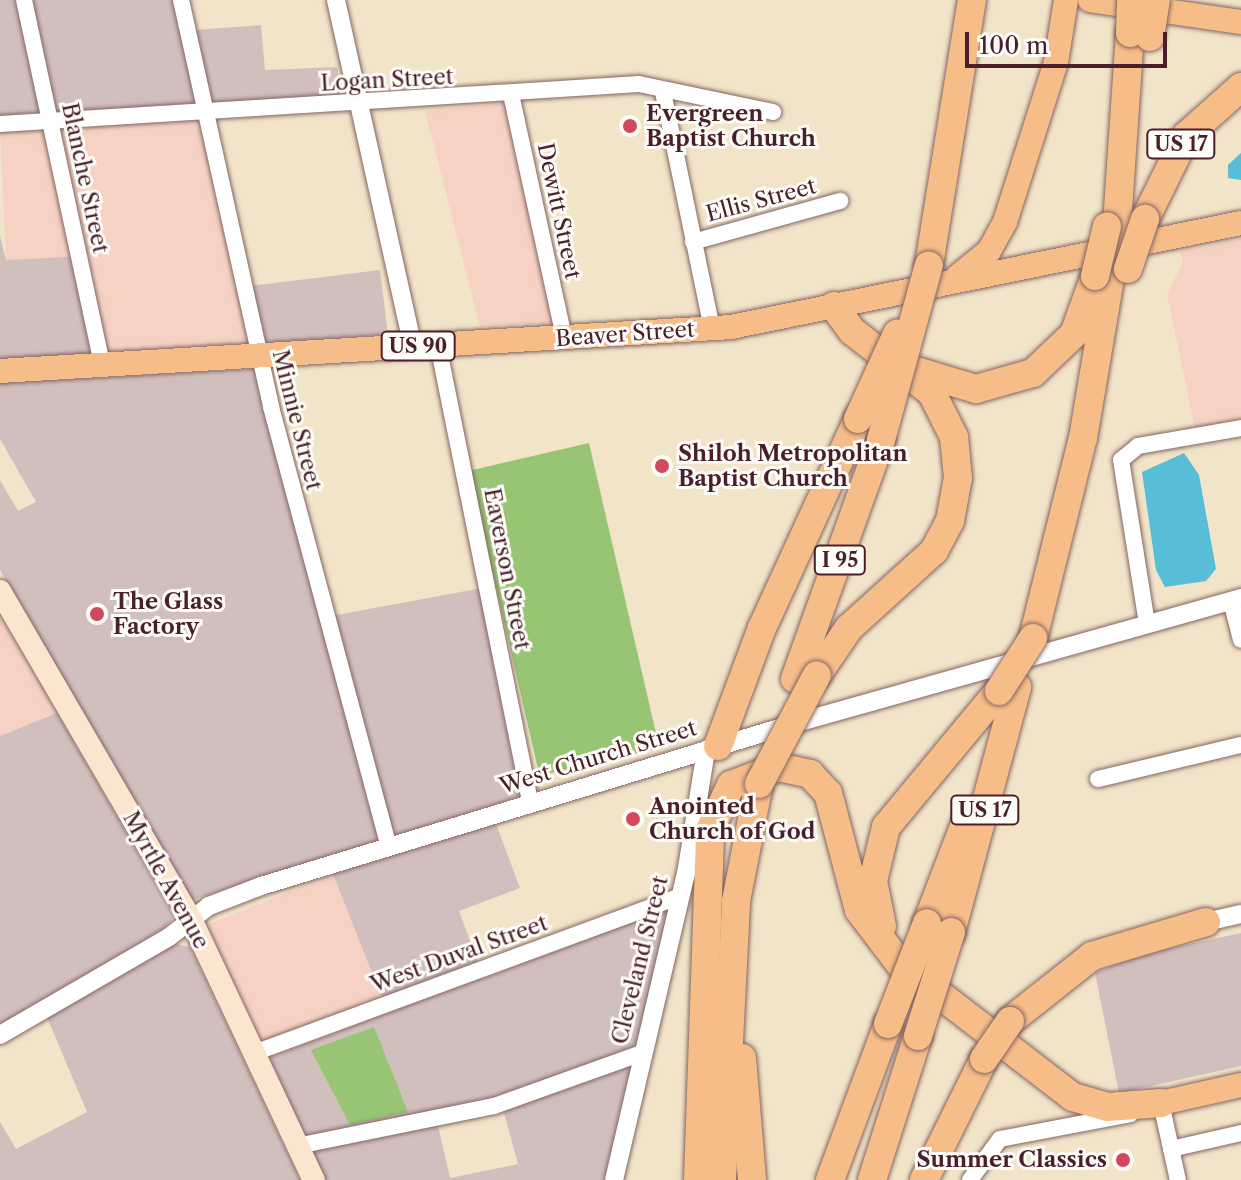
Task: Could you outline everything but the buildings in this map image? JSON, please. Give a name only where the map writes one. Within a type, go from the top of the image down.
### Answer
[{"type":"highway","points":[[1112,225],[1140,35],[1131,0]]},
{"type":"highway","points":[[872,1180],[918,1036],[939,928],[1008,689],[1033,638],[1083,438],[1111,272],[1112,225],[1140,35],[1163,5],[1141,0]]},
{"type":"highway","name":"I 95","points":[[806,677],[934,275],[935,236],[971,12]]},
{"type":"highway","name":"US 17","points":[[1111,272],[1145,219],[1186,136],[1241,87]]},
{"type":"highway","points":[[891,357],[965,388],[1022,379],[1068,343],[1111,272]]},
{"type":"highway","points":[[712,748],[755,644],[858,419],[934,275]]},
{"type":"highway","points":[[722,1180],[739,876],[759,784],[806,677],[849,628],[929,557],[953,513],[958,468],[951,428],[927,386],[852,331],[834,306]]},
{"type":"highway","points":[[919,979],[893,948],[876,908],[879,844],[897,811],[1008,689]]},
{"type":"highway","points":[[698,1180],[707,861],[714,813],[731,785],[786,767],[823,785],[841,820],[864,920],[919,979],[1073,1097],[1108,1107],[1161,1103]]},
{"type":"highway","points":[[924,1180],[984,1059],[1010,1021],[1092,956],[1206,922]]},
{"type":"highway","points":[[830,1180],[888,1024],[939,928]]},
{"type":"highway","points":[[734,949],[752,1180]]},
{"type":"main road","points":[[934,275],[976,264],[1002,231],[1053,75],[1066,0]]},
{"type":"main road","points":[[1090,0],[1163,5],[1241,22]]},
{"type":"main road","name":"Beaver Street","points":[[0,371],[712,328],[834,306],[934,275],[1241,223]]},
{"type":"main road","name":"Myrtle Avenue","points":[[0,591],[6,615],[191,919],[314,1180]]},
{"type":"main road","points":[[1161,1103],[1241,1085]]},
{"type":"street","name":"Blanche Street","points":[[24,0],[102,365]]},
{"type":"street","name":"Minnie Street","points":[[181,0],[258,355],[389,847]]},
{"type":"street","points":[[336,0],[413,347]]},
{"type":"street","name":"Logan Street","points":[[0,124],[639,84],[663,92],[773,112]]},
{"type":"street","points":[[663,92],[712,328]]},
{"type":"street","name":"Dewitt Street","points":[[511,94],[564,337]]},
{"type":"street","name":"Ellis Street","points":[[693,242],[840,201]]},
{"type":"street","name":"Eaverson Street","points":[[438,345],[530,803]]},
{"type":"street","points":[[1147,624],[1119,475],[1124,456],[1178,436],[1241,428]]},
{"type":"street","points":[[1236,600],[1241,640]]},
{"type":"street","name":"West Church Street","points":[[0,1035],[191,919],[261,886],[712,748],[1236,600]]},
{"type":"street","points":[[1098,779],[1241,745]]},
{"type":"street","name":"Cleveland Street","points":[[614,1180],[712,748]]},
{"type":"street","name":"West Duval Street","points":[[254,1053],[680,896]]},
{"type":"street","points":[[1206,922],[1241,914]]},
{"type":"street","points":[[297,1146],[494,1106],[642,1053]]},
{"type":"street","points":[[970,1180],[990,1145],[1161,1103],[1178,1180]]},
{"type":"street","points":[[1171,1149],[1241,1133]]},
{"type":"shaded area","points":[[0,0],[188,0],[195,30],[261,25],[265,70],[337,67],[345,109],[0,131]]},
{"type":"shaded area","points":[[520,101],[568,322],[480,327],[425,111]]},
{"type":"shaded area","points":[[213,118],[264,343],[109,353],[85,256],[6,261],[0,131]]},
{"type":"shaded area","points":[[0,236],[6,260],[86,256],[109,353],[0,359]]},
{"type":"shaded area","points":[[1241,239],[1241,419],[1195,428],[1167,294],[1183,262],[1180,251]]},
{"type":"shaded area","points":[[380,270],[388,334],[258,349],[250,286]]},
{"type":"shaded area","points":[[267,368],[331,616],[493,586],[535,792],[192,900],[0,570],[0,480],[18,511],[36,502],[0,439],[0,383]]},
{"type":"shaded area","points":[[0,617],[57,713],[0,736]]},
{"type":"shaded area","points":[[57,713],[174,916],[165,928],[0,1026],[0,736]]},
{"type":"shaded area","points":[[496,824],[520,888],[459,911],[484,978],[670,908],[606,1180],[325,1180],[269,1058],[388,1013],[333,874]],"holes":[[[503,1109],[518,1164],[450,1178],[438,1125]]]},
{"type":"shaded area","points":[[333,874],[389,1012],[262,1063],[206,925]]},
{"type":"shaded area","points":[[1241,933],[1241,1066],[1119,1093],[1095,973],[1134,956]]},
{"type":"shaded area","points":[[172,943],[190,947],[300,1180],[0,1180],[0,1122],[16,1149],[87,1112],[46,1015]]},
{"type":"green space","points":[[589,443],[659,748],[540,776],[469,471]]},
{"type":"green space","points":[[374,1027],[408,1112],[350,1125],[311,1050]]},
{"type":"water","points":[[1241,153],[1241,180],[1228,178],[1228,165]]},
{"type":"water","points":[[1184,453],[1199,475],[1216,569],[1206,581],[1165,587],[1156,570],[1142,472]]},
{"type":"place","name":"Evergreen Baptist Church","points":[[630,126]]},
{"type":"place","name":"Shiloh Metropolitan Baptist Church","points":[[662,466]]},
{"type":"place","name":"The Glass Factory","points":[[97,614]]},
{"type":"place","name":"Anointed Church of God","points":[[633,819]]},
{"type":"place","name":"Summer Classics","points":[[1123,1160]]}]
